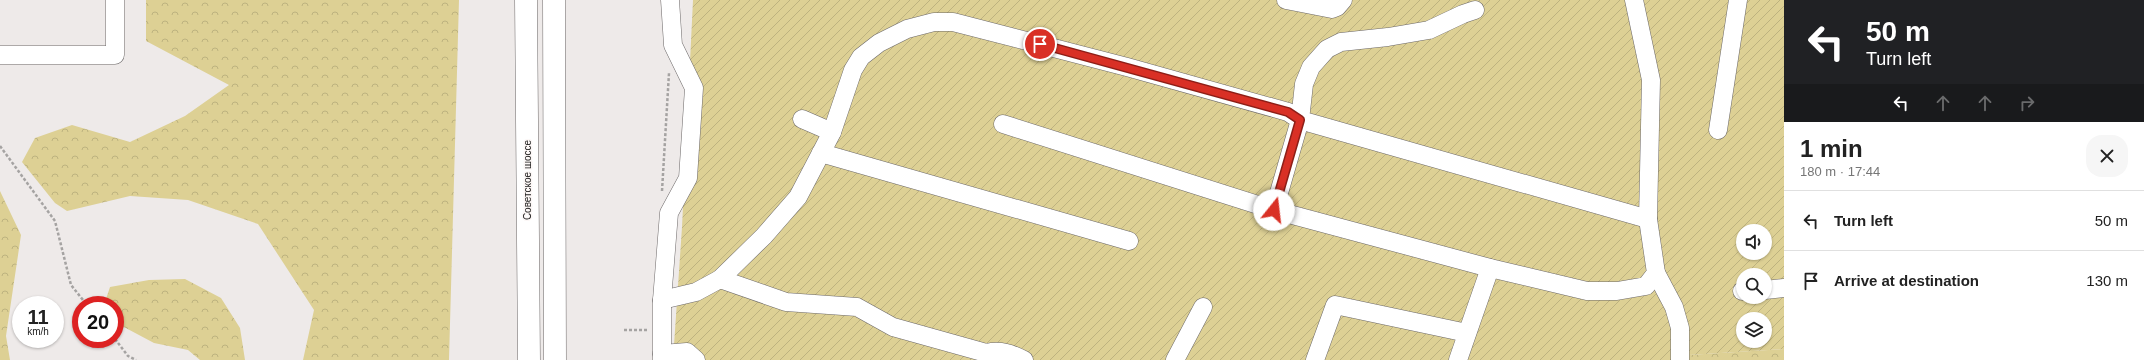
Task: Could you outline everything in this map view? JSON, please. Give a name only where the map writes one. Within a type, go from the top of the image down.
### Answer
[{"type":"highway","name":"Советское шоссе","points":[[526,0],[529,360]]},
{"type":"highway","points":[[554,0],[555,360]]},
{"type":"street","points":[[0,55],[116,55],[115,0]]},
{"type":"street","points":[[670,0],[673,44],[694,88],[688,178],[669,213],[662,300],[662,357],[687,352],[696,360]]},
{"type":"street","points":[[1286,0],[1332,9],[1338,7],[1343,0]]},
{"type":"street","points":[[1634,0],[1651,80],[1648,219],[1656,273],[1674,307],[1680,328],[1680,360]]},
{"type":"street","points":[[1718,130],[1738,0]]},
{"type":"street","points":[[1274,210],[1300,120],[1304,84],[1311,67],[1327,49],[1341,42],[1428,30],[1475,10]]},
{"type":"street","points":[[662,300],[696,292],[720,279],[764,236],[798,197],[832,132],[853,70],[861,57],[879,43],[907,29],[934,22],[953,22],[1288,112],[1300,120],[1648,219]]},
{"type":"street","points":[[802,119],[832,132]]},
{"type":"street","points":[[1003,124],[1274,210],[1490,268],[1587,291],[1617,291],[1646,286],[1656,273]]},
{"type":"street","points":[[821,154],[1129,241]]},
{"type":"street","points":[[1458,360],[1490,268]]},
{"type":"street","points":[[720,279],[786,302],[857,307],[893,327],[986,353],[999,351],[1012,354],[1024,360]]},
{"type":"street","points":[[1772,289],[1784,288]]},
{"type":"street","points":[[1315,360],[1335,304],[1467,333]]},
{"type":"street","points":[[1176,360],[1203,307]]},
{"type":"path","points":[[669,71],[662,195],[669,213]]},
{"type":"path","points":[[0,146],[55,222],[71,285],[80,296]]},
{"type":"path","points":[[624,330],[648,330]]},
{"type":"path","points":[[122,348],[128,356],[136,360]]},
{"type":"green space","points":[[146,0],[459,0],[449,360],[303,360],[314,310],[258,224],[188,200],[130,196],[67,211],[55,203],[22,162],[35,138],[72,125],[130,142],[185,116],[229,85],[146,41]]},
{"type":"green space","points":[[693,0],[1784,0],[1784,349],[1689,355],[1688,360],[673,360],[682,227]]},
{"type":"green space","points":[[0,191],[21,235],[6,336],[10,360],[0,360]]},
{"type":"green space","points":[[185,279],[221,298],[240,328],[245,360],[200,360],[188,350],[154,343],[124,327],[124,296],[107,296],[110,287],[149,280]]},
{"type":"green space","points":[[1784,349],[1784,360],[1688,360],[1688,355]]},
{"type":"route","points":[[1040,44],[1288,112],[1300,120],[1274,210]]}]
